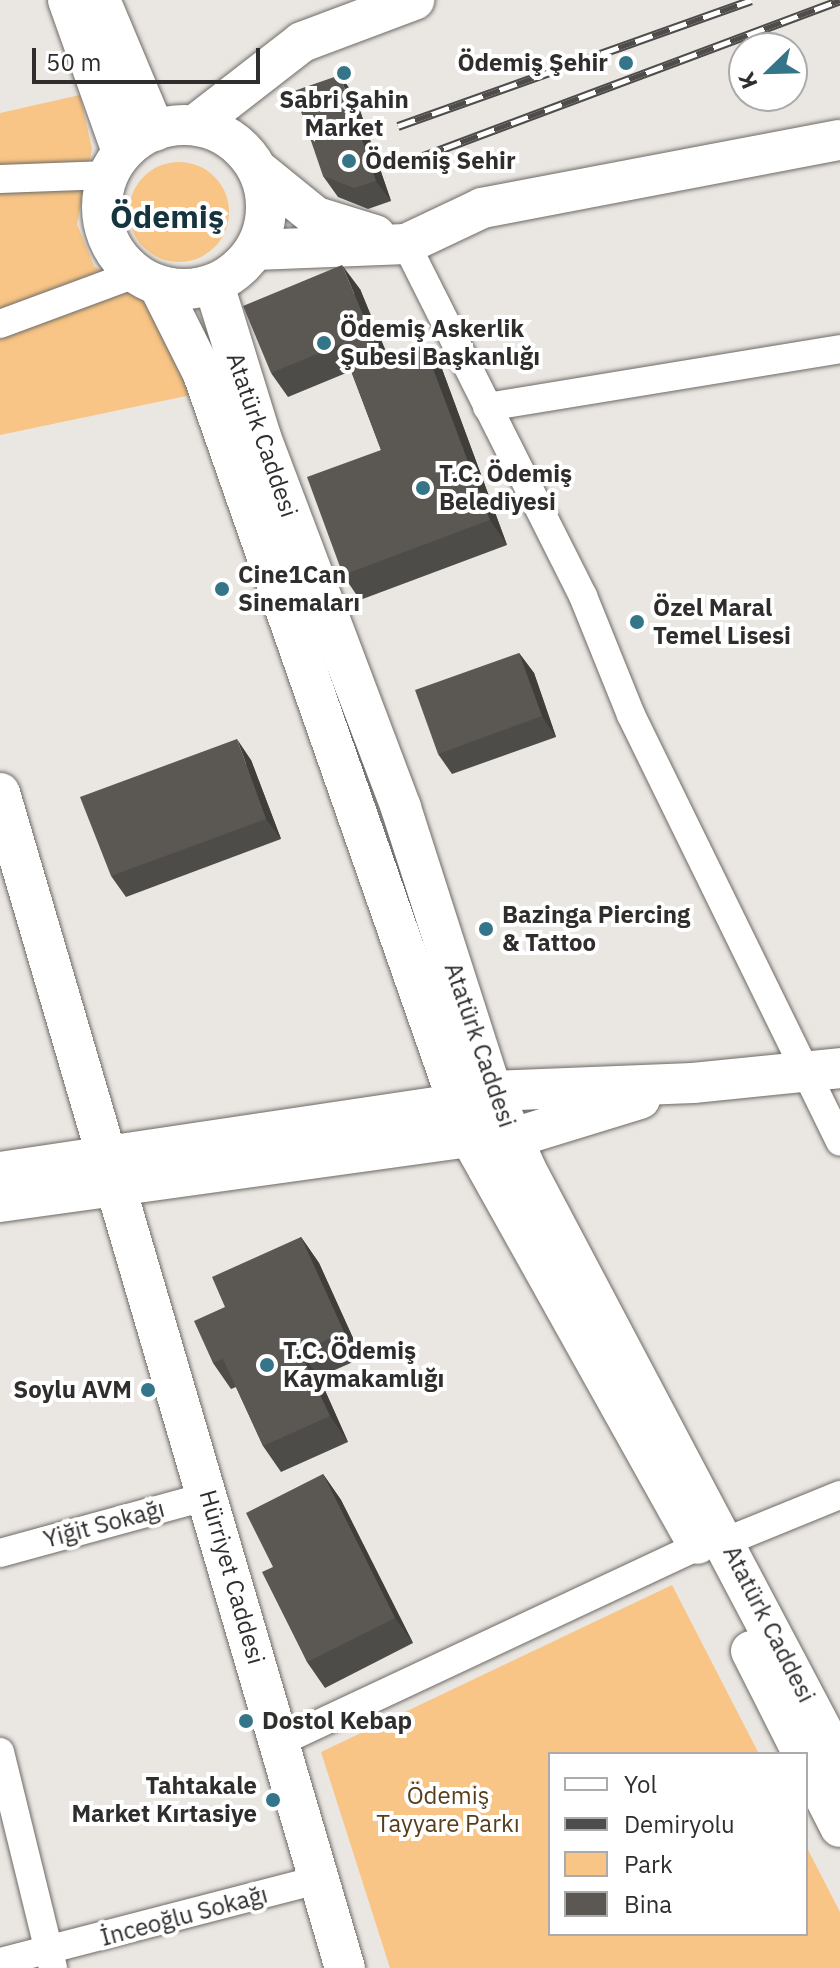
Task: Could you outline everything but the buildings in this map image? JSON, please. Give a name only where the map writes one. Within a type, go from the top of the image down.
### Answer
[{"type":"main road","points":[[68,0],[115,163],[104,228],[147,280],[214,285],[255,250],[267,196],[258,170]]},
{"type":"main road","points":[[100,0],[155,131]]},
{"type":"main road","points":[[195,125],[302,42],[414,0]]},
{"type":"main road","points":[[115,163],[155,131],[195,125],[221,132],[258,170],[316,217],[406,244]]},
{"type":"main road","points":[[255,250],[406,244],[482,208],[840,140]]},
{"type":"main road","name":"Atatürk Caddesi","points":[[147,280],[203,374],[474,1110],[713,1544],[840,1764]]},
{"type":"main road","name":"Atatürk Caddesi","points":[[214,285],[261,437],[401,808],[474,1110],[513,1138],[713,1544],[802,1752]]},
{"type":"main road","name":"Hürriyet Caddesi","points":[[0,793],[345,1968]]},
{"type":"main road","points":[[0,1202],[114,1173],[474,1110],[821,1070]]},
{"type":"main road","points":[[513,1138],[693,1083]]},
{"type":"main road","points":[[0,1172],[114,1173]]},
{"type":"main road","points":[[808,1764],[840,1827]]},
{"type":"street","points":[[0,179],[115,163]]},
{"type":"street","points":[[406,244],[583,596],[631,715],[821,1070],[840,1142]]},
{"type":"street","points":[[0,324],[147,280]]},
{"type":"street","points":[[487,407],[840,349]]},
{"type":"street","points":[[280,1742],[713,1544],[840,1495]]},
{"type":"street","name":"Yiğit Sokağı","points":[[0,1553],[208,1496]]},
{"type":"street","points":[[0,1752],[50,1960]]},
{"type":"street","name":"İnceoğlu Sokağı","points":[[0,1962],[50,1960],[321,1879]]},
{"type":"green space","points":[[80,95],[92,149],[77,224],[94,266],[163,315],[191,395],[0,435],[0,113]]},
{"type":"green space","points":[[179,162],[198,166],[215,176],[225,193],[229,212],[225,231],[215,248],[198,258],[179,262],[160,258],[143,248],[133,231],[129,212],[133,193],[143,176],[160,166]]},
{"type":"green space","name":"Ödemiş Tayyare Parkı","points":[[672,1585],[758,1752],[548,1752],[548,1936],[808,1936],[808,1850],[840,1912],[840,1968],[390,1968],[321,1752]]},
{"type":"railway","points":[[398,126],[751,0]]},
{"type":"railway","points":[[410,161],[840,0]]},
{"type":"place","name":"Ödemiş Şehir","points":[[626,63]]},
{"type":"place","name":"Sabri Şahin Market","points":[[344,73]]},
{"type":"place","name":"Ödemiş Sehir","points":[[349,161]]},
{"type":"place","name":"Ödemiş Askerlik Şubesi Başkanlığı","points":[[324,343]]},
{"type":"place","name":"T.C. Ödemiş Belediyesi","points":[[423,488]]},
{"type":"place","name":"Cine1Can Sinemaları","points":[[222,589]]},
{"type":"place","name":"Özel Maral Temel Lisesi","points":[[637,622]]},
{"type":"place","name":"Bazinga Piercing & Tattoo","points":[[486,929]]},
{"type":"place","name":"T.C. Ödemiş Kaymakamlığı","points":[[267,1365]]},
{"type":"place","name":"Soylu AVM","points":[[148,1390]]},
{"type":"place","name":"Dostol Kebap","points":[[246,1721]]},
{"type":"place","name":"Tahtakale Market Kırtasiye","points":[[273,1800]]},
{"type":"district","name":"Ödemiş","points":[[167,216]]}]
